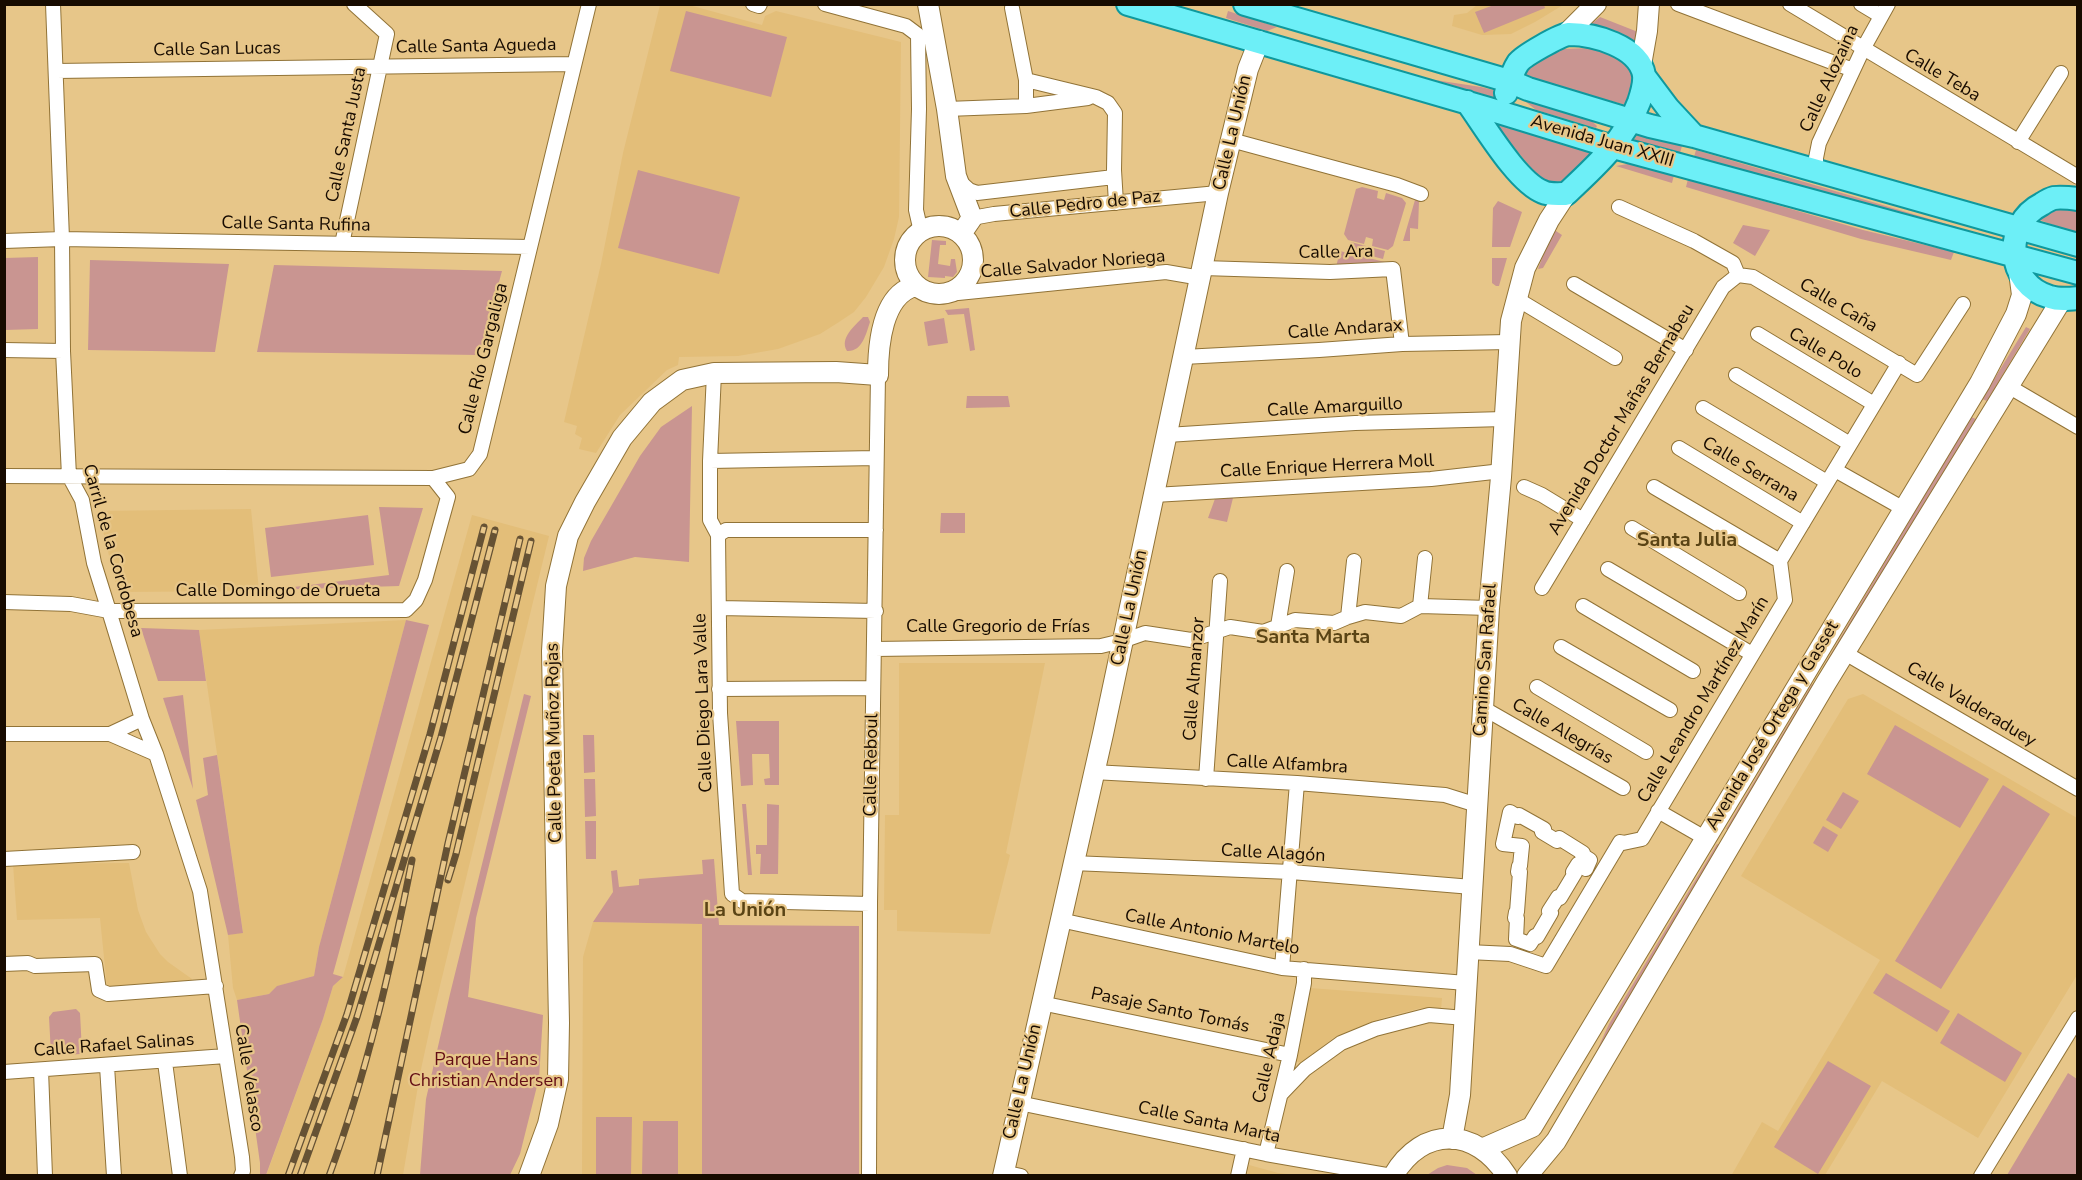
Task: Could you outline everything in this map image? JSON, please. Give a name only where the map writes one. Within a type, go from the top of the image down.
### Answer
[{"type":"main road","points":[[928,4],[947,109],[956,176],[967,226],[973,262],[969,276],[961,287],[948,294],[924,292],[915,286],[905,271],[905,253],[913,238],[928,228],[967,226]]},
{"type":"main road","name":"Avenida Juan XXIII","points":[[1128,4],[2016,264],[2078,273]]},
{"type":"main road","name":"Avenida Juan XXIII","points":[[1245,4],[1509,81],[1528,89],[1632,120],[2078,245]]},
{"type":"main road","points":[[1500,112],[1509,81],[1518,62],[1566,34],[1596,4]]},
{"type":"main road","points":[[1467,102],[1526,180],[1544,193],[1566,194],[1614,147],[1632,120],[1643,91],[1642,71],[1649,4]]},
{"type":"main road","points":[[1258,41],[1312,24]]},
{"type":"main road","points":[[1566,34],[1607,40],[1623,48],[1668,108],[1694,136]]},
{"type":"main road","name":"Calle La Unión","points":[[1009,1174],[1019,1103],[1154,495],[1218,193],[1248,69],[1258,41]]},
{"type":"main road","points":[[2070,298],[2049,297],[2037,292],[2026,283],[2016,264],[2014,242],[2018,227],[2032,209],[2053,198],[2077,193]]},
{"type":"main road","name":"Camino San Rafael","points":[[1452,1138],[1460,1095],[1489,608],[1502,471],[1511,321],[1525,268],[1537,242],[1566,194]]},
{"type":"main road","name":"Avenida José Ortega y Gasset","points":[[1484,1148],[1532,1127],[1980,383],[2016,314],[2022,295],[2016,264]]},
{"type":"main road","name":"Calle Reboul","points":[[878,375],[878,355],[888,308],[901,293],[915,286]]},
{"type":"main road","name":"Avenida José Ortega y Gasset","points":[[1527,1176],[1556,1141],[1845,652],[2008,386],[2070,298]]},
{"type":"main road","name":"Calle Poeta Muñoz Rojas","points":[[529,1176],[548,1124],[558,1078],[552,651],[556,586],[568,536],[597,479],[622,438],[652,402],[682,380],[714,373],[836,372],[878,375]]},
{"type":"main road","points":[[1392,1176],[1409,1154],[1422,1145],[1452,1138],[1468,1141],[1484,1148],[1498,1160],[1507,1176]]},
{"type":"street","name":"Carril de la Cordobesa","points":[[53,4],[69,476],[82,500],[94,563],[142,718],[156,754],[200,891],[216,986]]},
{"type":"street","name":"Calle Santa Justa","points":[[342,244],[387,34],[354,4]]},
{"type":"street","name":"Calle Río Gargaliga","points":[[4,476],[433,478],[469,469],[480,454],[589,4]]},
{"type":"street","points":[[753,4],[759,6],[760,4]]},
{"type":"street","points":[[825,4],[906,26],[918,35],[919,110],[916,210],[921,232]]},
{"type":"street","points":[[1678,4],[1853,70]]},
{"type":"street","name":"Calle Teba","points":[[1790,4],[2018,142],[2077,193]]},
{"type":"street","points":[[1861,4],[1884,10]]},
{"type":"street","points":[[1012,8],[1026,80],[1026,106]]},
{"type":"street","name":"Calle Alozaina","points":[[1816,172],[1819,143],[1884,10]]},
{"type":"street","name":"Calle Santa Agueda","points":[[379,66],[573,64]]},
{"type":"street","name":"Calle San Lucas","points":[[56,71],[379,66]]},
{"type":"street","points":[[2018,142],[2061,73]]},
{"type":"street","points":[[1026,80],[1096,97],[1108,104],[1114,113],[1116,203]]},
{"type":"street","points":[[947,109],[1026,106],[1096,97]]},
{"type":"street","points":[[1231,140],[1397,185],[1420,194]]},
{"type":"street","name":"Calle Pedro de Paz","points":[[956,176],[963,187],[977,193],[1114,177]]},
{"type":"street","name":"Calle Pedro de Paz","points":[[967,226],[994,214],[1218,193]]},
{"type":"street","points":[[1619,207],[1694,240],[1733,263],[1738,275]]},
{"type":"street","name":"Calle Santa Rufina","points":[[4,241],[530,247]]},
{"type":"street","name":"Calle Ara","points":[[1202,273],[1393,269],[1402,344]]},
{"type":"street","name":"Calle Salvador Noriega","points":[[948,294],[1166,272],[1202,273]]},
{"type":"street","name":"Avenida Doctor Mañas Bernabeu","points":[[1542,588],[1723,287],[1738,275]]},
{"type":"street","name":"Calle Caña","points":[[1738,275],[1753,277],[1917,375],[1963,304]]},
{"type":"street","points":[[1574,284],[1686,350]]},
{"type":"street","points":[[1517,299],[1615,358]]},
{"type":"street","name":"Calle Polo","points":[[1758,334],[1874,404]]},
{"type":"street","name":"Calle Andarax","points":[[1183,357],[1318,351],[1402,344],[1509,342]]},
{"type":"street","points":[[4,350],[63,351]]},
{"type":"street","points":[[1654,487],[1780,561],[1899,363]]},
{"type":"street","name":"Calle Diego Lara Valle","points":[[714,373],[710,520],[718,535],[719,688],[732,894],[742,901],[870,904]]},
{"type":"street","name":"Calle Reboul","points":[[869,1176],[870,904],[878,375]]},
{"type":"street","points":[[1736,375],[1850,444]]},
{"type":"street","points":[[2008,386],[2078,427]]},
{"type":"street","points":[[1703,408],[1827,482]]},
{"type":"street","name":"Calle Amarguillo","points":[[1167,435],[1345,424],[1504,419]]},
{"type":"street","name":"Calle Serrana","points":[[1679,448],[1803,523]]},
{"type":"street","points":[[710,460],[876,458]]},
{"type":"street","points":[[1835,470],[1904,509]]},
{"type":"street","name":"Calle Enrique Herrera Moll","points":[[1154,495],[1431,479],[1502,471]]},
{"type":"street","name":"Calle Domingo de Orueta","points":[[4,602],[71,604],[109,611],[406,610],[416,600],[425,580],[448,497],[433,478]]},
{"type":"street","points":[[1524,487],[1542,495],[1583,520]]},
{"type":"street","points":[[1632,528],[1738,593]]},
{"type":"street","points":[[718,535],[726,530],[876,530]]},
{"type":"street","points":[[1420,606],[1425,558]]},
{"type":"street","points":[[1348,616],[1354,561]]},
{"type":"street","name":"Calle Leandro Martínez Marín","points":[[1468,952],[1510,954],[1546,966],[1620,842],[1642,839],[1785,600],[1780,561]]},
{"type":"street","points":[[1608,569],[1752,654]]},
{"type":"street","points":[[1278,626],[1287,571]]},
{"type":"street","name":"Calle Almanzor","points":[[1206,779],[1215,632],[1221,581]]},
{"type":"street","name":"Calle Gregorio de Frías","points":[[874,649],[1101,646],[1145,633],[1191,640],[1230,627],[1263,632],[1295,620],[1334,623],[1348,616],[1365,612],[1401,616],[1420,606],[1489,608]]},
{"type":"street","points":[[1583,606],[1693,671]]},
{"type":"street","points":[[719,608],[876,611]]},
{"type":"street","points":[[1561,646],[1670,710]]},
{"type":"street","name":"Calle Valderaduey","points":[[1845,652],[2078,789]]},
{"type":"street","points":[[1537,687],[1646,752]]},
{"type":"street","points":[[719,688],[873,688]]},
{"type":"street","name":"Calle Alegrías","points":[[1483,708],[1623,788]]},
{"type":"street","points":[[110,734],[142,718]]},
{"type":"street","points":[[4,734],[110,734],[156,754]]},
{"type":"street","name":"Calle Alfambra","points":[[1093,772],[1297,783],[1446,795],[1477,805]]},
{"type":"street","points":[[1282,968],[1297,783]]},
{"type":"street","points":[[1658,811],[1706,838]]},
{"type":"street","points":[[1510,812],[1544,829],[1542,832],[1567,843],[1590,860],[1586,869],[1578,864],[1537,937],[1535,936],[1530,944],[1516,939],[1517,918],[1515,918],[1520,872],[1518,869],[1521,866],[1522,846],[1503,844],[1510,812]]},
{"type":"street","points":[[4,859],[133,852]]},
{"type":"street","name":"Calle Alagón","points":[[1072,863],[1291,872],[1472,887]]},
{"type":"street","name":"Calle Antonio Martelo","points":[[1060,920],[1282,968],[1466,983]]},
{"type":"street","points":[[4,964],[28,963],[35,966],[95,964],[99,990],[108,993],[216,986]]},
{"type":"street","name":"Calle Adaja","points":[[1266,1154],[1290,1055],[1304,982],[1304,969]]},
{"type":"street","name":"Calle Velasco","points":[[216,986],[242,1157],[241,1176]]},
{"type":"street","name":"Pasaje Santo Tomás","points":[[1041,1003],[1290,1055]]},
{"type":"street","points":[[1281,1094],[1305,1069],[1341,1043],[1375,1029],[1429,1016],[1465,1018]]},
{"type":"street","points":[[1981,1176],[2078,1018]]},
{"type":"street","name":"Calle Rafael Salinas","points":[[4,1072],[226,1056]]},
{"type":"street","points":[[165,1062],[180,1176]]},
{"type":"street","points":[[107,1066],[114,1176]]},
{"type":"street","points":[[41,1070],[45,1176]]},
{"type":"street","name":"Calle Santa Marta","points":[[1019,1103],[1266,1154],[1392,1176]]},
{"type":"street","points":[[1238,1176],[1244,1149]]},
{"type":"shaded area","points":[[660,5],[689,5],[762,25],[765,16],[776,11],[901,42],[899,217],[884,267],[854,312],[820,334],[778,349],[738,356],[679,357],[678,365],[667,370],[620,415],[596,453],[579,449],[582,438],[575,434],[577,426],[564,422],[601,264],[623,153]]},
{"type":"shaded area","points":[[1477,5],[1563,5],[1511,34],[1482,35],[1452,26],[1454,15],[1467,13]]},
{"type":"shaded area","points":[[251,509],[259,591],[118,592],[98,511]]},
{"type":"shaded area","points":[[472,515],[549,536],[431,1023],[403,1175],[266,1176],[333,986],[343,977]]},
{"type":"shaded area","points":[[406,620],[319,947],[314,976],[278,986],[269,994],[237,1000],[233,988],[228,935],[243,932],[199,630]]},
{"type":"shaded area","points":[[899,663],[1045,663],[1006,853],[1010,855],[990,934],[897,931],[897,910],[884,910],[885,815],[899,815]]},
{"type":"shaded area","points":[[1863,694],[2077,818],[2077,975],[1978,1138],[1882,1081],[1825,1175],[1731,1176],[1762,1122],[1778,1131],[1880,960],[1741,876],[1848,699]]},
{"type":"shaded area","points":[[129,863],[138,910],[146,932],[160,954],[192,979],[190,983],[107,987],[100,918],[17,920],[13,864]]},
{"type":"shaded area","points":[[593,922],[702,924],[702,1175],[582,1176],[583,957]]},
{"type":"shaded area","points":[[1310,988],[1442,998],[1441,1010],[1421,1008],[1385,1017],[1333,1038],[1301,1063],[1295,1061]]},
{"type":"shaded area","points":[[1249,1165],[1278,1173],[1297,1175],[1247,1175]]},
{"type":"green space","points":[[1494,5],[1544,5],[1545,8],[1484,33],[1475,12]]},
{"type":"green space","points":[[686,11],[787,37],[771,97],[670,71]]},
{"type":"green space","points":[[1228,11],[1277,27],[1267,31],[1226,18]]},
{"type":"green space","points":[[1600,17],[1638,32],[1637,41],[1616,31],[1590,25]]},
{"type":"green space","points":[[1590,48],[1618,59],[1630,68],[1634,85],[1626,105],[1522,77],[1525,67],[1561,49]]},
{"type":"green space","points":[[1435,80],[1497,91],[1499,99]]},
{"type":"green space","points":[[1529,100],[1590,119],[1597,126],[1596,128],[1536,110],[1526,102]]},
{"type":"green space","points":[[1496,121],[1594,150],[1566,180],[1550,185],[1536,177],[1496,126]]},
{"type":"green space","points":[[1638,133],[1682,146],[1680,153],[1634,140]]},
{"type":"green space","points":[[1696,150],[1957,227],[1957,231],[1694,157]]},
{"type":"green space","points":[[1633,163],[1674,175],[1672,183],[1616,166]]},
{"type":"green space","points":[[638,170],[740,197],[719,274],[618,248]]},
{"type":"green space","points":[[1688,179],[1863,230],[1954,252],[1951,260],[1861,239],[1686,187]]},
{"type":"green space","points":[[1362,187],[1378,191],[1377,198],[1384,200],[1386,193],[1402,198],[1406,203],[1393,246],[1388,250],[1372,246],[1373,239],[1366,237],[1364,244],[1348,240],[1344,234],[1356,189]]},
{"type":"green space","points":[[1415,200],[1419,201],[1418,229],[1410,228],[1410,241],[1403,241]]},
{"type":"green space","points":[[1498,201],[1522,212],[1510,247],[1492,247],[1493,208]]},
{"type":"green space","points":[[2061,207],[2077,210],[2077,234],[2037,219],[2046,211]]},
{"type":"green space","points":[[1743,225],[1770,230],[1755,256],[1733,243]]},
{"type":"green space","points":[[1553,229],[1562,235],[1543,268],[1538,269]]},
{"type":"green space","points":[[932,240],[946,241],[946,245],[940,245],[938,264],[950,266],[951,259],[955,259],[957,272],[953,277],[928,277]]},
{"type":"green space","points":[[1351,242],[1385,251],[1383,259],[1349,250]]},
{"type":"green space","points":[[1340,251],[1389,263],[1336,267]]},
{"type":"green space","points":[[38,257],[38,329],[5,330],[5,258]]},
{"type":"green space","points":[[1492,258],[1507,258],[1499,286],[1492,283]]},
{"type":"green space","points":[[90,260],[229,264],[215,352],[88,350]]},
{"type":"green space","points":[[274,265],[502,271],[479,355],[257,352]]},
{"type":"green space","points":[[969,308],[975,350],[970,351],[964,314],[948,315],[945,310]]},
{"type":"green space","points":[[863,317],[868,317],[870,322],[865,337],[856,349],[847,351],[846,337]]},
{"type":"green space","points":[[944,318],[948,343],[928,346],[924,322]]},
{"type":"green space","points":[[2026,327],[2030,329],[1987,401],[1982,399]]},
{"type":"green space","points":[[967,396],[1008,396],[1010,407],[966,408]]},
{"type":"green space","points":[[692,406],[689,562],[635,557],[583,571],[584,558],[591,541],[640,456],[661,427]]},
{"type":"green space","points":[[1971,417],[1976,419],[1827,670],[1823,667]]},
{"type":"green space","points":[[1234,494],[1227,522],[1208,518],[1216,496]]},
{"type":"green space","points":[[379,507],[423,508],[399,586],[270,590],[389,575]]},
{"type":"green space","points":[[941,513],[965,513],[965,533],[940,533]]},
{"type":"green space","points":[[368,515],[374,565],[271,577],[265,528]]},
{"type":"green space","points":[[406,620],[429,625],[333,974],[343,977],[333,986],[266,1175],[260,1175],[237,1000],[269,994],[277,986],[314,976],[319,947]]},
{"type":"green space","points":[[141,628],[199,630],[206,681],[158,681]]},
{"type":"green space","points":[[1812,684],[1817,687],[1731,832],[1726,829]]},
{"type":"green space","name":"Parque Hans Christian Andersen","points":[[524,694],[531,696],[476,918],[468,997],[543,1015],[539,1078],[520,1154],[510,1175],[420,1175],[426,1099]]},
{"type":"green space","points":[[183,695],[193,789],[163,698]]},
{"type":"green space","points":[[736,721],[779,721],[779,785],[765,785],[764,779],[770,778],[769,754],[752,754],[753,785],[741,786]]},
{"type":"green space","points":[[1895,725],[1989,779],[1960,828],[1867,774]]},
{"type":"green space","points":[[583,735],[594,735],[595,772],[584,773]]},
{"type":"green space","points":[[217,755],[243,933],[228,935],[196,800],[208,795],[203,758]]},
{"type":"green space","points":[[584,779],[595,779],[596,816],[585,817]]},
{"type":"green space","points":[[2003,785],[2050,814],[1941,989],[1895,961]]},
{"type":"green space","points":[[1843,792],[1859,801],[1841,829],[1826,820]]},
{"type":"green space","points":[[742,804],[746,804],[752,875],[748,875]]},
{"type":"green space","points":[[767,804],[779,805],[778,874],[760,874],[761,854],[756,854],[756,845],[767,845]]},
{"type":"green space","points":[[585,821],[596,821],[596,859],[586,859]]},
{"type":"green space","points":[[1823,826],[1838,835],[1828,852],[1813,843]]},
{"type":"green space","points":[[1717,844],[1722,846],[1588,1070],[1609,1024]]},
{"type":"green space","points":[[714,859],[719,925],[859,926],[859,1175],[702,1175],[702,924],[593,922],[613,892],[611,871],[617,870],[619,887],[639,885],[639,879],[703,874],[702,860]]},
{"type":"green space","points":[[1886,973],[1950,1011],[1937,1032],[1873,993]]},
{"type":"green space","points":[[76,1009],[80,1013],[82,1052],[54,1056],[51,1054],[49,1017],[53,1012]]},
{"type":"green space","points":[[1958,1013],[2022,1053],[2005,1082],[1940,1043]]},
{"type":"green space","points":[[1828,1061],[1871,1086],[1818,1174],[1774,1147]]},
{"type":"green space","points":[[2068,1073],[2077,1079],[2077,1175],[2007,1175]]},
{"type":"green space","points":[[596,1117],[632,1117],[631,1175],[596,1175]]},
{"type":"green space","points":[[643,1121],[678,1121],[678,1175],[642,1175]]},
{"type":"green space","points":[[1447,1165],[1467,1168],[1477,1175],[1427,1175]]},
{"type":"railway","points":[[288,1176],[347,1014],[430,734],[484,527]]},
{"type":"railway","points":[[300,1176],[357,1017],[441,737],[495,530]]},
{"type":"railway","points":[[377,1176],[448,843],[520,539]]},
{"type":"railway","points":[[448,880],[531,541]]},
{"type":"railway","points":[[329,1176],[343,1137],[377,1020],[412,860]]},
{"type":"district","name":"Santa Julia","points":[[1687,541]]},
{"type":"district","name":"Santa Marta","points":[[1313,638]]},
{"type":"district","name":"La Unión","points":[[745,911]]}]
